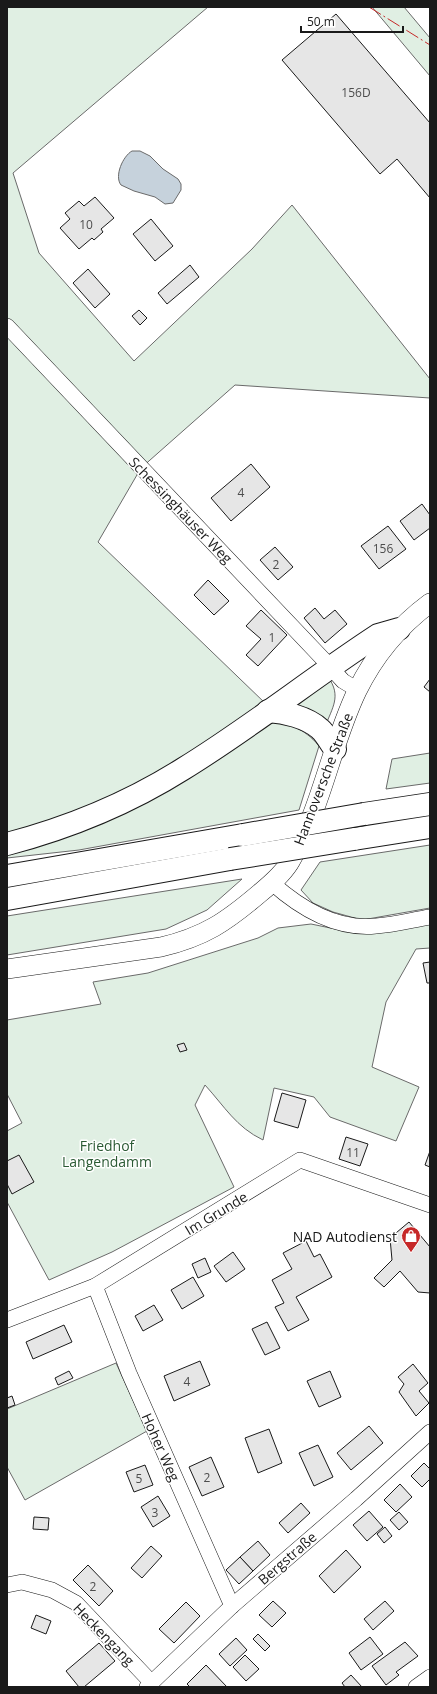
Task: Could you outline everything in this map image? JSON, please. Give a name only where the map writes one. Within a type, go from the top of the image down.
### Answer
[{"type":"highway","points":[[7,844],[85,819],[134,796],[182,769],[268,711],[330,666],[378,635],[399,629]]},
{"type":"highway","points":[[268,711],[288,714],[303,719],[319,728],[335,749]]},
{"type":"highway","points":[[7,876],[364,814],[430,804]]},
{"type":"highway","points":[[7,899],[230,859],[430,827]]},
{"type":"main road","name":"Hannoversche Straße","points":[[7,969],[161,947],[179,943],[197,936],[226,921],[272,883],[290,861],[305,833],[358,690],[376,659],[399,629],[430,603]]},
{"type":"street","name":"Schessinghäuser Weg","points":[[7,326],[343,681],[358,690]]},
{"type":"street","points":[[272,883],[288,897],[313,912],[347,925],[375,927],[430,917]]},
{"type":"street","name":"Im Grunde","points":[[7,1320],[95,1286],[300,1160],[430,1205]]},
{"type":"street","name":"Hoher Weg","points":[[95,1286],[129,1373],[232,1606]]},
{"type":"street","name":"Bergstraße","points":[[149,1685],[232,1606],[356,1499],[430,1432]]},
{"type":"street","name":"Heckengang","points":[[7,1585],[22,1582],[52,1590],[76,1603],[149,1685]]},
{"type":"street","points":[[416,1687],[430,1677]]},
{"type":"green space","points":[[7,7],[208,7],[13,173],[39,253],[134,361],[252,249],[292,205],[430,379],[430,398],[235,385],[141,468],[98,542],[266,704],[287,721],[307,734],[319,746],[299,810],[79,850],[7,858]]},
{"type":"green space","points":[[372,7],[404,7],[430,38],[430,76]]},
{"type":"green space","points":[[328,677],[332,684],[335,696],[333,708],[325,727],[287,707]]},
{"type":"green space","points":[[430,753],[430,783],[386,789],[392,759]]},
{"type":"green space","points":[[430,845],[430,908],[362,920],[333,912],[313,903],[301,890],[320,862]]},
{"type":"green space","points":[[242,879],[207,910],[166,929],[7,955],[7,916]]},
{"type":"green space","name":"Friedhof Langendamm","points":[[311,924],[345,931],[430,924],[430,948],[416,949],[386,1002],[372,1067],[419,1087],[396,1141],[330,1117],[314,1097],[274,1088],[263,1140],[238,1123],[205,1085],[195,1105],[234,1187],[112,1252],[49,1280],[7,1202],[7,1131],[22,1123],[7,1094],[7,1020],[101,1004],[93,982],[148,973],[258,938],[278,928]]},
{"type":"green space","points":[[116,1363],[147,1431],[25,1500],[7,1467],[7,1409]]},
{"type":"shaded area","points":[[132,151],[140,151],[150,156],[163,169],[178,179],[181,184],[181,190],[173,203],[165,204],[155,197],[134,191],[121,185],[118,177],[120,166]]},
{"type":"building","points":[[336,14],[430,123],[430,198],[397,159],[380,174],[282,60]]},
{"type":"building","points":[[95,197],[114,218],[101,229],[103,232],[94,240],[92,238],[79,249],[60,228],[70,219],[65,213],[79,201],[84,206]]},
{"type":"building","points":[[151,219],[173,246],[155,261],[133,234]]},
{"type":"building","points":[[190,265],[199,277],[167,304],[158,293]]},
{"type":"building","points":[[88,269],[110,294],[95,308],[73,283]]},
{"type":"building","points":[[139,310],[147,318],[140,325],[132,316]]},
{"type":"building","points":[[251,464],[270,487],[231,521],[211,498]]},
{"type":"building","points":[[422,504],[430,515],[430,528],[414,540],[400,521]]},
{"type":"building","points":[[388,526],[406,549],[379,569],[361,546]]},
{"type":"building","points":[[275,547],[293,567],[278,580],[260,560]]},
{"type":"building","points":[[208,580],[229,601],[214,615],[194,595]]},
{"type":"building","points":[[315,608],[324,619],[335,610],[347,624],[325,643],[304,618]]},
{"type":"building","points":[[261,610],[287,635],[258,666],[246,655],[261,639],[246,626]]},
{"type":"building","points":[[430,679],[430,692],[424,687]]},
{"type":"building","points":[[430,962],[430,983],[427,983],[423,963]]},
{"type":"building","points":[[184,1043],[187,1050],[180,1052],[177,1045]]},
{"type":"building","points":[[282,1093],[306,1100],[298,1128],[274,1121]]},
{"type":"building","points":[[346,1137],[368,1144],[360,1166],[339,1159]]},
{"type":"building","points":[[430,1151],[430,1167],[425,1165]]},
{"type":"building","points":[[19,1155],[34,1182],[12,1194],[7,1184],[7,1161]]},
{"type":"building","name":"NAD Autodienst","points":[[409,1222],[430,1247],[430,1293],[418,1292],[400,1271],[384,1287],[374,1278],[392,1260],[390,1238]]},
{"type":"building","points":[[306,1241],[314,1257],[320,1254],[332,1277],[296,1297],[309,1320],[288,1331],[275,1307],[284,1303],[272,1280],[292,1269],[283,1253]]},
{"type":"building","points":[[233,1252],[245,1269],[226,1282],[214,1266]]},
{"type":"building","points":[[205,1258],[211,1272],[198,1278],[192,1264]]},
{"type":"building","points":[[193,1277],[204,1296],[182,1309],[171,1290]]},
{"type":"building","points":[[154,1305],[163,1320],[143,1331],[135,1316]]},
{"type":"building","points":[[267,1322],[280,1348],[265,1355],[252,1329]]},
{"type":"building","points":[[64,1325],[72,1342],[33,1359],[26,1342]]},
{"type":"building","points":[[200,1361],[210,1385],[174,1401],[164,1376]]},
{"type":"building","points":[[413,1364],[428,1383],[419,1391],[429,1403],[416,1416],[399,1392],[404,1384],[398,1377]]},
{"type":"building","points":[[69,1371],[73,1378],[58,1385],[55,1378]]},
{"type":"building","points":[[330,1371],[341,1397],[319,1407],[307,1381]]},
{"type":"building","points":[[12,1396],[15,1405],[7,1408],[7,1398]]},
{"type":"building","points":[[369,1426],[383,1443],[351,1470],[337,1453]]},
{"type":"building","points":[[269,1429],[282,1463],[258,1473],[245,1438]]},
{"type":"building","points":[[318,1445],[333,1477],[314,1486],[299,1453]]},
{"type":"building","points":[[211,1457],[224,1487],[202,1496],[189,1467]]},
{"type":"building","points":[[424,1463],[430,1469],[430,1479],[422,1487],[411,1476]]},
{"type":"building","points":[[145,1465],[153,1485],[134,1492],[126,1472]]},
{"type":"building","points":[[400,1484],[412,1497],[396,1512],[384,1500]]},
{"type":"building","points":[[158,1496],[170,1516],[153,1527],[141,1507]]},
{"type":"building","points":[[301,1503],[310,1513],[288,1533],[279,1523]]},
{"type":"building","points":[[369,1511],[383,1527],[367,1541],[353,1525]]},
{"type":"building","points":[[399,1512],[408,1522],[399,1530],[390,1520]]},
{"type":"building","points":[[34,1517],[49,1518],[48,1530],[33,1529]]},
{"type":"building","points":[[385,1527],[392,1536],[384,1543],[377,1534]]},
{"type":"building","points":[[258,1541],[270,1555],[253,1571],[240,1557]]},
{"type":"building","points":[[151,1546],[162,1556],[142,1578],[131,1568]]},
{"type":"building","points":[[346,1550],[361,1567],[334,1593],[319,1576]]},
{"type":"building","points":[[240,1557],[253,1571],[239,1584],[226,1570]]},
{"type":"building","points":[[88,1565],[113,1591],[99,1606],[73,1580]]},
{"type":"building","points":[[273,1601],[286,1613],[272,1627],[259,1615]]},
{"type":"building","points":[[385,1601],[394,1611],[373,1630],[364,1619]]},
{"type":"building","points":[[186,1602],[200,1616],[174,1643],[159,1629]]},
{"type":"building","points":[[36,1615],[51,1621],[46,1634],[31,1628]]},
{"type":"building","points":[[258,1634],[270,1646],[265,1651],[253,1639]]},
{"type":"building","points":[[370,1637],[383,1654],[361,1670],[349,1653]]},
{"type":"building","points":[[236,1638],[247,1650],[230,1666],[219,1654]]},
{"type":"building","points":[[405,1642],[418,1656],[396,1672],[399,1675],[386,1685],[372,1666]]},
{"type":"building","points":[[99,1643],[115,1661],[84,1687],[79,1687],[66,1671]]},
{"type":"building","points":[[245,1655],[259,1669],[246,1681],[233,1667]]},
{"type":"building","points":[[206,1665],[227,1687],[190,1687],[187,1684]]},
{"type":"building","points":[[351,1675],[362,1687],[345,1687],[342,1683]]},
{"type":"power","points":[[369,7],[430,45]]},
{"type":"place","name":"NAD Autodienst","points":[[411,1253]]}]
